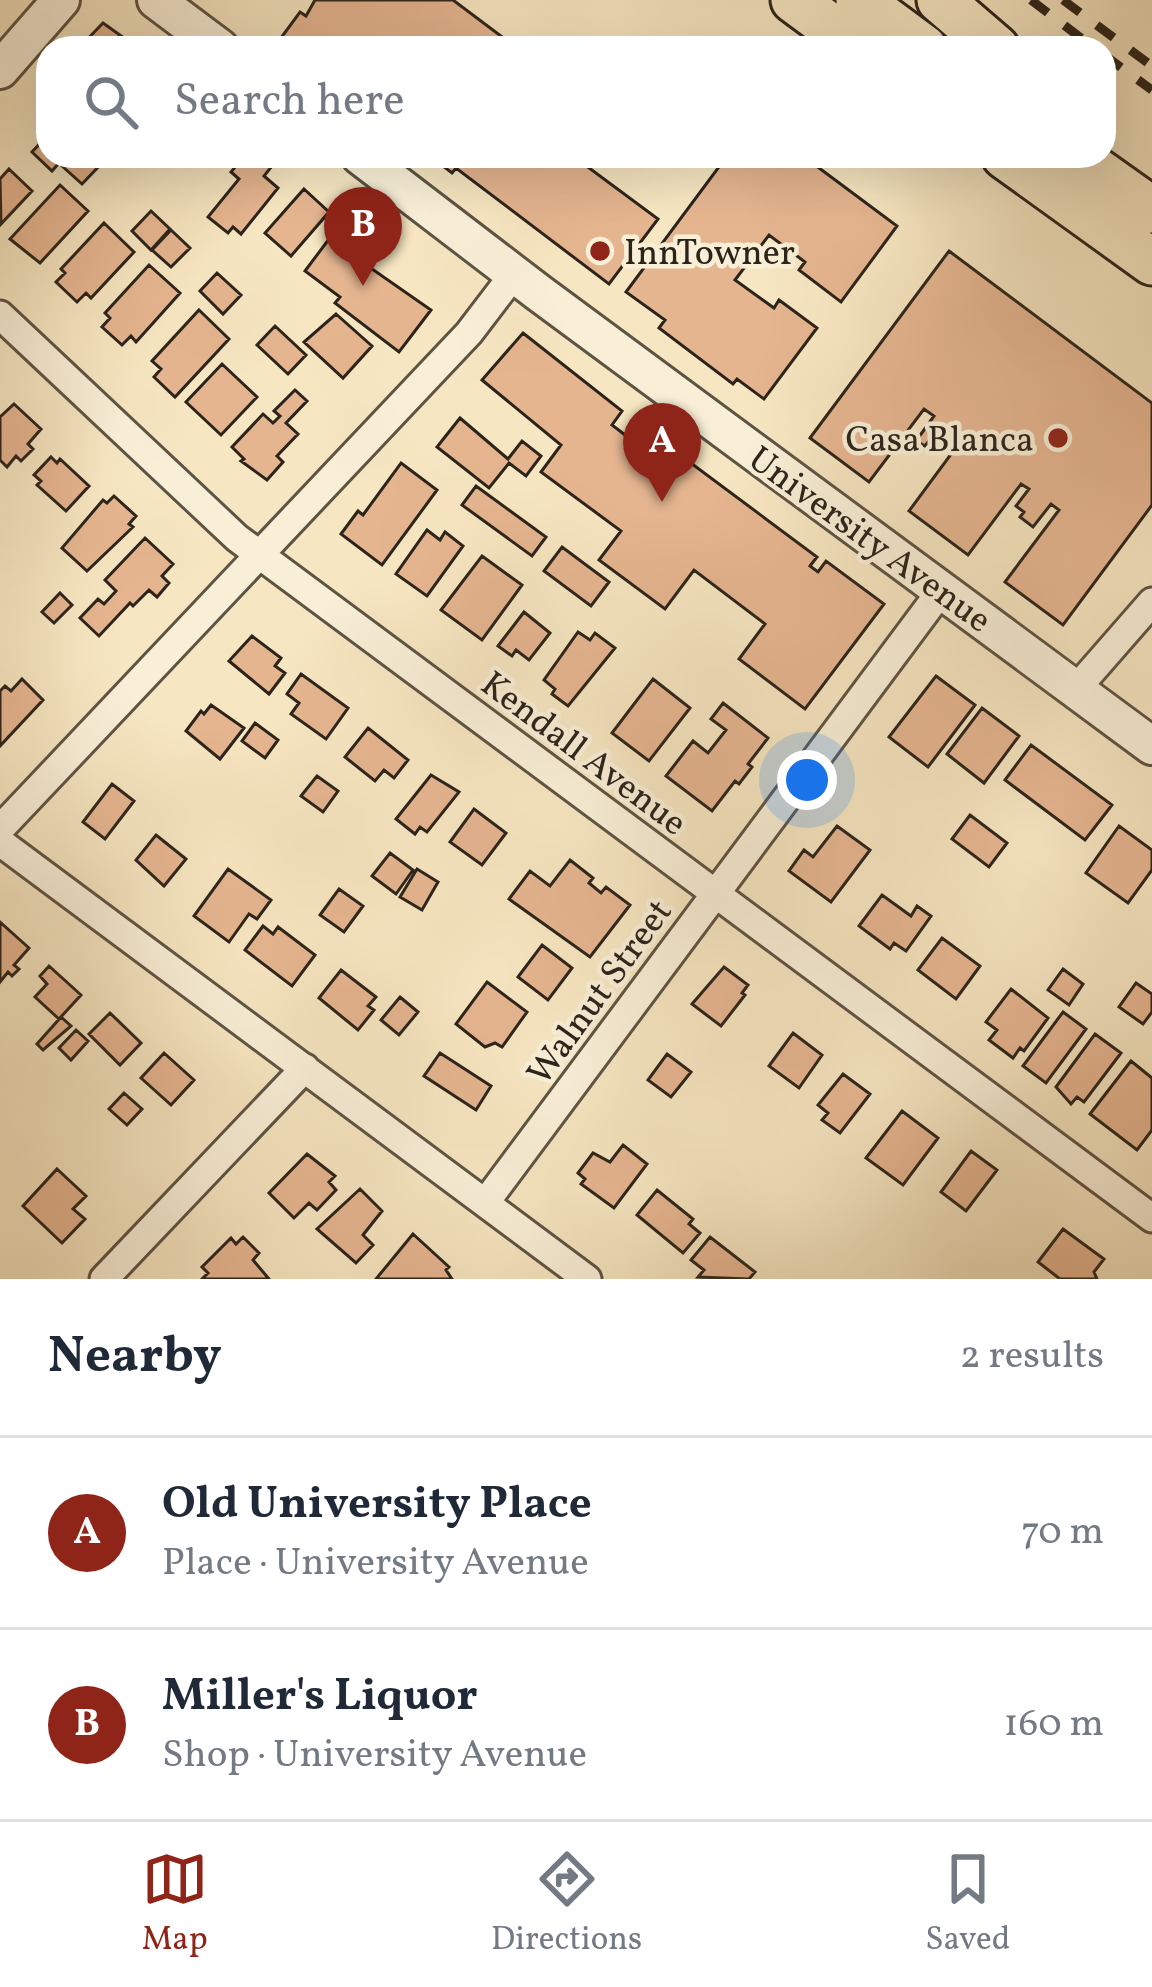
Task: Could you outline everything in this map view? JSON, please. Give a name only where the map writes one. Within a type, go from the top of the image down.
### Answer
[{"type":"main road","points":[[794,0],[843,36]]},
{"type":"main road","points":[[859,0],[908,36]]},
{"type":"main road","points":[[940,0],[982,36]]},
{"type":"main road","points":[[1116,156],[1152,188]]},
{"type":"main road","points":[[1022,168],[1152,262]]},
{"type":"main road","points":[[1093,168],[1152,210]]},
{"type":"street","points":[[0,70],[61,0]]},
{"type":"street","points":[[156,0],[204,36]]},
{"type":"street","name":"University Avenue","points":[[376,168],[1152,746]]},
{"type":"street","points":[[0,829],[469,333],[514,274]]},
{"type":"street","name":"Kendall Avenue","points":[[0,315],[237,538],[1152,1218]]},
{"type":"street","name":"Walnut Street","points":[[485,1203],[941,591]]},
{"type":"street","points":[[1076,689],[1152,602]]},
{"type":"street","points":[[0,842],[587,1279]]},
{"type":"street","points":[[104,1279],[305,1068]]},
{"type":"building","points":[[315,0],[453,0],[501,36],[282,36],[300,12],[306,16]]},
{"type":"building","points":[[103,23],[121,36],[91,36]]},
{"type":"building","points":[[64,168],[97,168],[82,184]]},
{"type":"building","points":[[234,168],[270,168],[264,176],[278,188],[241,234],[233,227],[228,233],[208,217],[239,179],[231,172]]},
{"type":"building","name":"InnTowner","points":[[456,168],[589,168],[658,219],[609,284]]},
{"type":"building","points":[[718,168],[819,168],[897,226],[841,302],[799,270],[805,262],[769,235],[735,280],[774,308],[779,300],[817,328],[764,399],[737,379],[733,384],[659,328],[665,320],[626,292]]},
{"type":"building","points":[[9,169],[32,191],[1,224],[0,179]]},
{"type":"building","points":[[60,185],[88,211],[40,263],[10,239]]},
{"type":"building","points":[[304,189],[329,212],[291,256],[265,233]]},
{"type":"building","points":[[151,211],[170,229],[151,250],[132,231]]},
{"type":"building","points":[[104,223],[134,252],[91,298],[86,293],[77,302],[56,282],[65,273],[61,269]]},
{"type":"building","points":[[171,230],[190,248],[171,267],[152,250]]},
{"type":"building","points":[[329,239],[431,310],[399,352],[335,303],[340,297],[305,271]]},
{"type":"building","name":"Casa Blanca","points":[[949,251],[1152,403],[1152,505],[1063,625],[1005,582],[1059,510],[1051,504],[1033,527],[1020,517],[1024,512],[1016,506],[1029,489],[1021,484],[968,555],[909,511],[963,438],[951,429],[940,444],[931,438],[925,446],[916,441],[934,416],[924,409],[869,482],[810,438]]},
{"type":"building","points":[[149,265],[180,293],[136,342],[131,336],[122,345],[102,327],[110,318],[105,313]]},
{"type":"building","points":[[217,273],[241,295],[223,314],[200,291]]},
{"type":"building","points":[[199,310],[229,339],[175,397],[154,377],[161,369],[152,361]]},
{"type":"building","points":[[336,314],[372,346],[343,378],[304,342]]},
{"type":"building","points":[[275,326],[306,355],[288,374],[257,345]]},
{"type":"building","points":[[523,333],[622,411],[612,425],[646,451],[656,437],[817,557],[810,566],[818,572],[826,561],[884,604],[805,709],[739,659],[765,624],[694,570],[665,609],[599,560],[621,531],[541,472],[561,445],[482,380]]},
{"type":"building","points":[[222,364],[257,397],[221,435],[186,402]]},
{"type":"building","points":[[295,390],[307,401],[286,423],[298,434],[277,456],[283,462],[267,480],[241,461],[244,459],[232,447],[263,414],[273,423],[280,416],[274,411]]},
{"type":"building","points":[[14,404],[41,429],[28,444],[33,449],[21,461],[16,456],[7,467],[0,460],[0,417]]},
{"type":"building","points":[[460,418],[508,459],[522,441],[541,456],[526,476],[509,463],[489,488],[437,447]]},
{"type":"building","points":[[51,457],[57,463],[60,459],[89,486],[66,511],[37,485],[41,481],[34,475]]},
{"type":"building","points":[[401,463],[437,490],[382,565],[341,534],[358,511],[363,515]]},
{"type":"building","points":[[476,486],[546,537],[532,556],[462,505]]},
{"type":"building","points":[[114,496],[136,516],[129,524],[133,527],[87,571],[62,548],[103,500],[107,503]]},
{"type":"building","points":[[427,530],[440,540],[445,532],[463,546],[427,596],[396,574]]},
{"type":"building","points":[[145,538],[173,564],[162,576],[169,583],[157,597],[149,590],[133,606],[130,603],[99,636],[80,618],[98,599],[104,604],[116,591],[105,580]]},
{"type":"building","points":[[562,547],[609,582],[591,606],[544,571]]},
{"type":"building","points":[[482,556],[522,585],[482,640],[441,610]]},
{"type":"building","points":[[60,593],[72,605],[54,623],[42,612]]},
{"type":"building","points":[[524,612],[550,633],[529,660],[516,650],[512,656],[498,646]]},
{"type":"building","points":[[578,632],[590,640],[595,633],[615,648],[568,706],[552,694],[555,689],[544,680]]},
{"type":"building","points":[[252,636],[281,658],[275,666],[285,673],[269,694],[229,661]]},
{"type":"building","points":[[301,674],[348,708],[326,739],[291,714],[299,703],[287,694]]},
{"type":"building","points":[[936,676],[975,705],[928,767],[889,737]]},
{"type":"building","points":[[22,679],[43,700],[0,746],[0,691],[5,686],[11,691]]},
{"type":"building","points":[[653,679],[690,708],[649,761],[612,733]]},
{"type":"building","points":[[723,703],[768,738],[739,784],[735,781],[712,811],[666,776],[693,741],[708,753],[726,730],[711,719]]},
{"type":"building","points":[[211,705],[244,728],[220,759],[186,731]]},
{"type":"building","points":[[982,708],[1019,736],[984,783],[947,754]]},
{"type":"building","points":[[255,723],[278,740],[265,758],[242,741]]},
{"type":"building","points":[[368,728],[408,760],[394,778],[384,770],[375,781],[345,757]]},
{"type":"building","points":[[1031,745],[1112,805],[1085,840],[1005,780]]},
{"type":"building","points":[[431,775],[459,792],[427,832],[420,827],[415,834],[396,819]]},
{"type":"building","points":[[317,776],[338,791],[323,812],[301,796]]},
{"type":"building","points":[[112,784],[134,801],[105,839],[83,822]]},
{"type":"building","points":[[474,809],[506,833],[482,865],[450,842]]},
{"type":"building","points":[[970,815],[1007,843],[989,867],[952,839]]},
{"type":"building","points":[[837,826],[870,850],[831,902],[789,871],[804,850],[813,857]]},
{"type":"building","points":[[1119,826],[1152,850],[1152,870],[1128,903],[1086,873]]},
{"type":"building","points":[[156,835],[186,859],[164,886],[136,860]]},
{"type":"building","points":[[390,853],[413,870],[396,894],[372,876]]},
{"type":"building","points":[[570,860],[593,878],[589,883],[601,893],[606,887],[630,905],[590,957],[509,899],[530,871],[550,886]]},
{"type":"building","points":[[228,869],[271,900],[257,919],[249,914],[229,942],[194,916]]},
{"type":"building","points":[[417,869],[438,882],[422,910],[400,897]]},
{"type":"building","points":[[339,889],[363,906],[344,932],[320,915]]},
{"type":"building","points":[[882,895],[911,916],[917,906],[931,916],[906,951],[894,943],[890,949],[859,926]]},
{"type":"building","points":[[0,922],[29,948],[14,965],[19,969],[12,976],[8,972],[0,982]]},
{"type":"building","points":[[263,926],[273,934],[278,927],[315,955],[292,986],[245,950]]},
{"type":"building","points":[[942,938],[980,966],[956,999],[918,970]]},
{"type":"building","points":[[542,945],[572,968],[548,1000],[518,977]]},
{"type":"building","points":[[49,966],[81,995],[59,1019],[35,997],[47,984],[40,976]]},
{"type":"building","points":[[724,967],[748,985],[721,1026],[692,1004]]},
{"type":"building","points":[[1063,969],[1083,984],[1069,1005],[1048,990]]},
{"type":"building","points":[[341,970],[376,997],[368,1006],[374,1010],[358,1030],[319,998]]},
{"type":"building","points":[[487,982],[527,1012],[502,1047],[495,1043],[485,1047],[456,1024]]},
{"type":"building","points":[[1136,983],[1152,994],[1152,1012],[1143,1024],[1119,1007]]},
{"type":"building","points":[[1011,989],[1048,1018],[1024,1051],[1020,1048],[1013,1058],[989,1040],[997,1030],[986,1022]]},
{"type":"building","points":[[400,997],[418,1012],[399,1035],[381,1020]]},
{"type":"building","points":[[1063,1012],[1086,1029],[1046,1083],[1023,1066]]},
{"type":"building","points":[[110,1013],[141,1043],[120,1065],[89,1034]]},
{"type":"building","points":[[61,1017],[71,1026],[43,1050],[37,1044]]},
{"type":"building","points":[[76,1030],[88,1041],[71,1060],[59,1048]]},
{"type":"building","points":[[793,1033],[822,1055],[799,1088],[769,1066]]},
{"type":"building","points":[[1095,1034],[1121,1053],[1084,1102],[1077,1097],[1071,1104],[1056,1087]]},
{"type":"building","points":[[164,1053],[194,1080],[171,1105],[141,1078]]},
{"type":"building","points":[[440,1053],[491,1086],[476,1110],[424,1076]]},
{"type":"building","points":[[667,1054],[691,1072],[671,1097],[648,1080]]},
{"type":"building","points":[[1131,1061],[1152,1078],[1152,1130],[1137,1150],[1090,1114]]},
{"type":"building","points":[[843,1074],[870,1094],[840,1133],[822,1120],[828,1113],[818,1105]]},
{"type":"building","points":[[124,1093],[142,1109],[127,1125],[109,1109]]},
{"type":"building","points":[[902,1111],[938,1138],[903,1185],[866,1158]]},
{"type":"building","points":[[623,1145],[647,1164],[614,1208],[581,1184],[585,1179],[578,1173],[593,1153],[610,1162]]},
{"type":"building","points":[[971,1151],[997,1170],[966,1211],[941,1192]]},
{"type":"building","points":[[307,1154],[335,1176],[329,1182],[336,1190],[317,1210],[309,1203],[294,1218],[269,1193]]},
{"type":"building","points":[[57,1169],[86,1196],[73,1209],[85,1219],[62,1243],[23,1206]]},
{"type":"building","points":[[360,1189],[382,1211],[363,1235],[373,1245],[356,1263],[317,1229]]},
{"type":"building","points":[[657,1190],[693,1219],[689,1224],[700,1233],[683,1253],[637,1215]]},
{"type":"building","points":[[1063,1229],[1104,1259],[1094,1272],[1097,1279],[1060,1279],[1038,1262]]},
{"type":"building","points":[[413,1234],[449,1267],[446,1270],[452,1279],[376,1279]]},
{"type":"building","points":[[243,1237],[259,1253],[253,1260],[269,1279],[202,1279],[208,1273],[202,1267],[231,1238],[236,1244]]},
{"type":"building","points":[[710,1237],[755,1272],[749,1279],[698,1277],[704,1270],[691,1260]]},
{"type":"railway","points":[[1031,0],[1078,36]]},
{"type":"railway","points":[[1063,0],[1112,36]]},
{"type":"railway","points":[[1116,39],[1152,66]]},
{"type":"railway","points":[[1116,64],[1152,90]]},
{"type":"place","name":"InnTowner","points":[[600,251]]},
{"type":"place","name":"Miller's Liquor","points":[[363,286]]},
{"type":"place","name":"Casa Blanca","points":[[1058,438]]},
{"type":"place","name":"Old University Place","points":[[662,502]]}]
